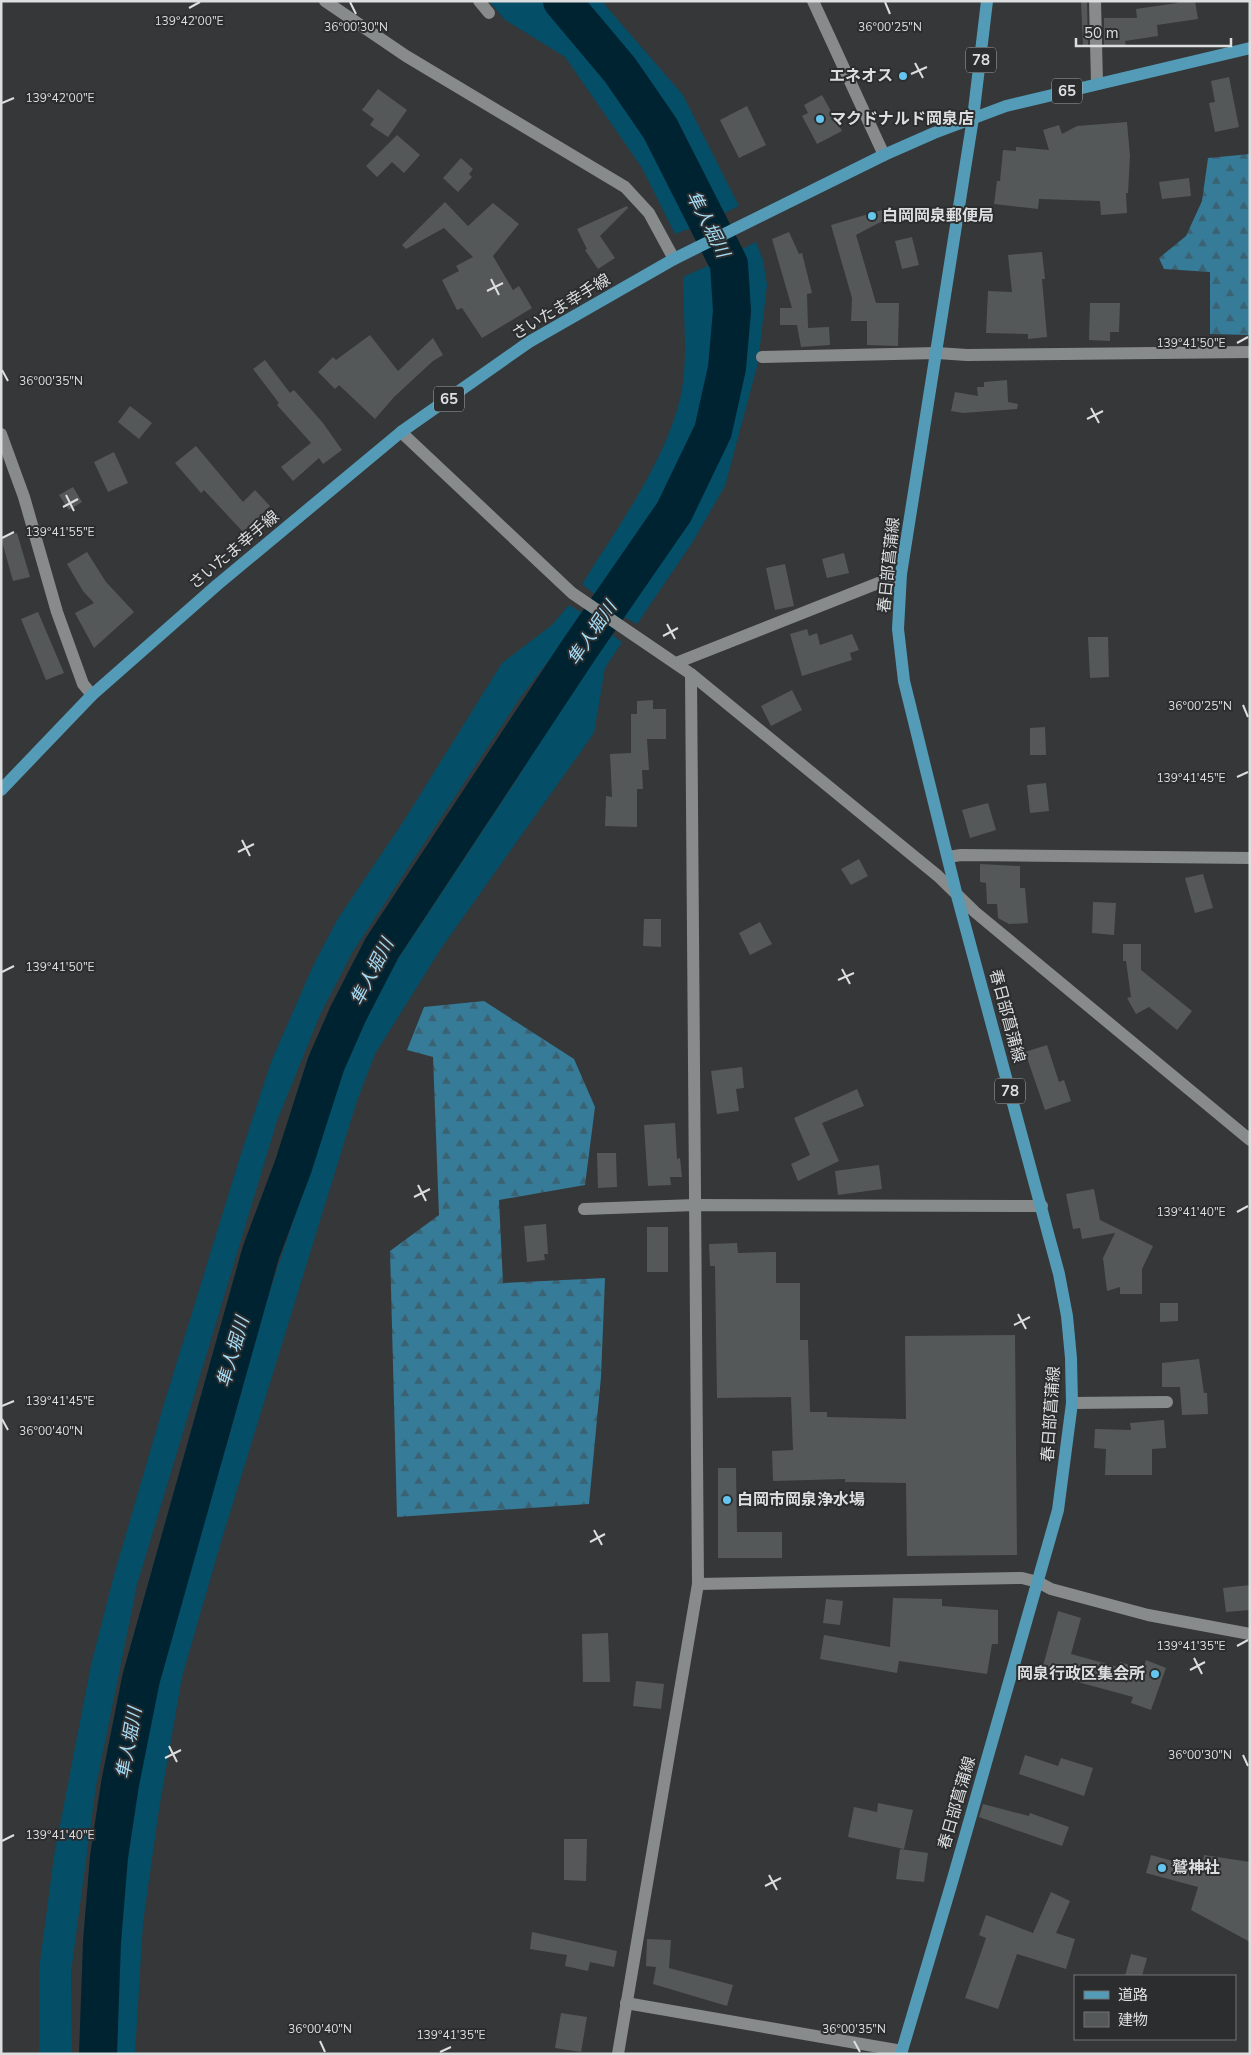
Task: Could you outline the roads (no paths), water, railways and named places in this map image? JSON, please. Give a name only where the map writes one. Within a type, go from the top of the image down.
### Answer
[{"type":"main road","name":"春日部菖蒲線","points":[[901,2052],[1058,1510],[1072,1403],[1071,1358],[1067,1316],[1042,1206],[956,892],[904,681],[898,629],[901,574],[973,118],[987,1]]},
{"type":"main road","name":"さいたま幸手線","points":[[1,790],[92,695],[224,578],[401,432],[529,342],[674,259],[884,155],[973,118],[1006,106],[1097,83],[1250,48]]},
{"type":"street","points":[[325,1],[406,56],[625,187],[649,213],[674,259]]},
{"type":"street","points":[[479,1],[489,13]]},
{"type":"street","points":[[812,1],[884,155]]},
{"type":"street","points":[[1095,1],[1097,83]]},
{"type":"street","points":[[762,357],[937,353],[966,355],[1250,352]]},
{"type":"street","points":[[401,432],[572,593],[691,674],[956,892],[975,912],[1250,1140]]},
{"type":"street","points":[[1,434],[24,497],[56,612],[83,684],[92,695]]},
{"type":"street","points":[[676,664],[901,574]]},
{"type":"street","points":[[618,2054],[698,1584],[691,674]]},
{"type":"street","points":[[948,857],[961,855],[1250,858]]},
{"type":"street","points":[[584,1209],[695,1205],[1042,1206]]},
{"type":"street","points":[[1072,1403],[1166,1402]]},
{"type":"street","points":[[698,1584],[1022,1578],[1038,1582],[1051,1590],[1148,1615],[1250,1634]]},
{"type":"street","points":[[626,2003],[901,2052]]},
{"type":"waterway","name":"隼人堀川","points":[[98,2054],[102,1942],[109,1857],[120,1784],[141,1679],[261,1252],[293,1167],[326,1064],[348,1014],[382,948],[580,648],[674,512],[713,431],[727,368],[732,311],[729,264],[660,128],[620,70],[562,1]]},
{"type":"place","name":"エネオス","points":[[903,76]]},
{"type":"place","name":"マクドナルド岡泉店","points":[[820,119]]},
{"type":"place","name":"白岡岡泉郵便局","points":[[872,216]]},
{"type":"place","name":"白岡市岡泉浄水場","points":[[727,1500]]},
{"type":"place","name":"岡泉行政区集会所","points":[[1155,1674]]},
{"type":"place","name":"鷲神社","points":[[1162,1868]]}]
